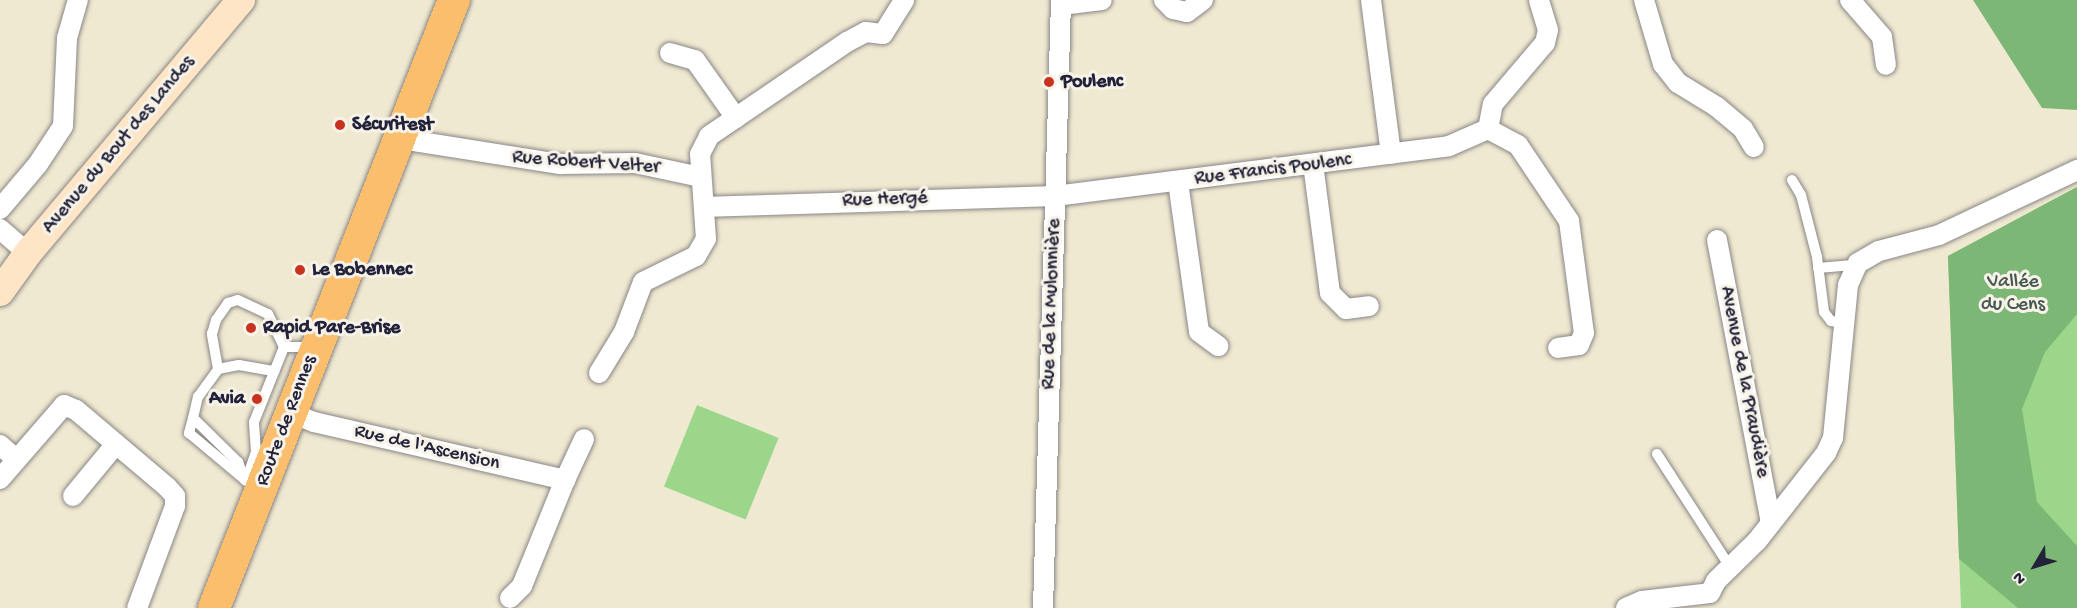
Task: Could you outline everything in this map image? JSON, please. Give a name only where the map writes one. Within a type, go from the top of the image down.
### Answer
[{"type":"main road","name":"Route de Rennes","points":[[238,608],[298,415],[315,347],[454,0]]},
{"type":"main road","name":"Route de Rennes","points":[[214,608],[252,487],[298,415],[471,0]]},
{"type":"street","points":[[0,209],[38,164],[63,126],[67,38],[78,0]]},
{"type":"street","name":"Avenue du Bout des Landes","points":[[0,292],[28,253],[241,0]]},
{"type":"street","points":[[599,373],[624,332],[643,282],[696,256],[706,239],[709,207],[694,175],[700,154],[709,136],[846,42],[866,32],[883,34],[904,0]]},
{"type":"street","points":[[1061,2],[1102,0]]},
{"type":"street","points":[[1164,0],[1173,9],[1187,12],[1203,0]]},
{"type":"street","points":[[1371,0],[1391,154]]},
{"type":"street","points":[[1539,0],[1548,30],[1545,42],[1493,104],[1488,129],[1518,145],[1569,221],[1584,333],[1579,345],[1558,348]]},
{"type":"street","points":[[1644,0],[1664,64],[1678,83],[1743,129],[1754,147]]},
{"type":"street","points":[[1850,0],[1882,37],[1886,65]]},
{"type":"street","name":"Rue de la Mulonnière","points":[[1043,608],[1061,2]]},
{"type":"street","points":[[670,53],[695,60],[736,118]]},
{"type":"street","name":"Rue Francis Poulenc","points":[[1055,196],[1449,146],[1488,129]]},
{"type":"street","name":"Rue Robert Velter","points":[[414,141],[560,164],[635,163],[694,175]]},
{"type":"street","points":[[1313,164],[1330,293],[1346,309],[1369,306]]},
{"type":"street","points":[[1856,266],[1867,255],[1939,235],[2077,170]]},
{"type":"street","points":[[1178,182],[1199,332],[1218,346]]},
{"type":"street","name":"Rue Hergé","points":[[709,207],[1055,196]]},
{"type":"street","points":[[0,229],[28,253]]},
{"type":"street","name":"Avenue de la Praudière","points":[[1717,240],[1771,523]]},
{"type":"street","name":"Avenue de la Praudière","points":[[1626,608],[1642,601],[1714,601],[1730,567],[1771,523],[1826,453],[1833,438],[1848,285],[1856,266]]},
{"type":"street","points":[[0,479],[64,405],[76,410],[176,496],[137,608]]},
{"type":"street","name":"Rue de l'Ascension","points":[[298,415],[565,480]]},
{"type":"street","points":[[510,598],[522,586],[584,439]]},
{"type":"street","points":[[73,496],[116,444]]},
{"type":"street","points":[[0,445],[16,459]]},
{"type":"lane","points":[[1792,180],[1801,195],[1818,268],[1826,317],[1844,323]]},
{"type":"lane","points":[[1818,268],[1856,266]]},
{"type":"lane","points":[[218,369],[212,334],[216,320],[228,303],[238,300],[268,314],[284,347],[254,422],[256,452],[252,487]]},
{"type":"lane","points":[[284,347],[315,347]]},
{"type":"lane","points":[[252,487],[238,462],[193,418],[198,396],[218,369],[239,364],[274,372]]},
{"type":"lane","points":[[1657,454],[1730,567]]},
{"type":"green space","points":[[1973,0],[2077,0],[2077,110],[2042,108]]},
{"type":"green space","name":"Vallée du Cens","points":[[2077,187],[2077,608],[1961,608],[1948,256]]},
{"type":"green space","name":"Vallée du Cens","points":[[2077,187],[2077,314],[2045,352],[2022,409],[2037,502],[2077,546],[2077,608],[2018,608],[1959,559],[1948,256]]},
{"type":"green space","points":[[697,405],[779,438],[746,520],[664,487]]},
{"type":"place","name":"Poulenc","points":[[1049,82]]},
{"type":"place","name":"Sécuritest","points":[[340,125]]},
{"type":"place","name":"Le Bobennec","points":[[300,270]]},
{"type":"place","name":"Rapid Pare-Brise","points":[[251,328]]},
{"type":"place","name":"Avia","points":[[257,399]]}]
